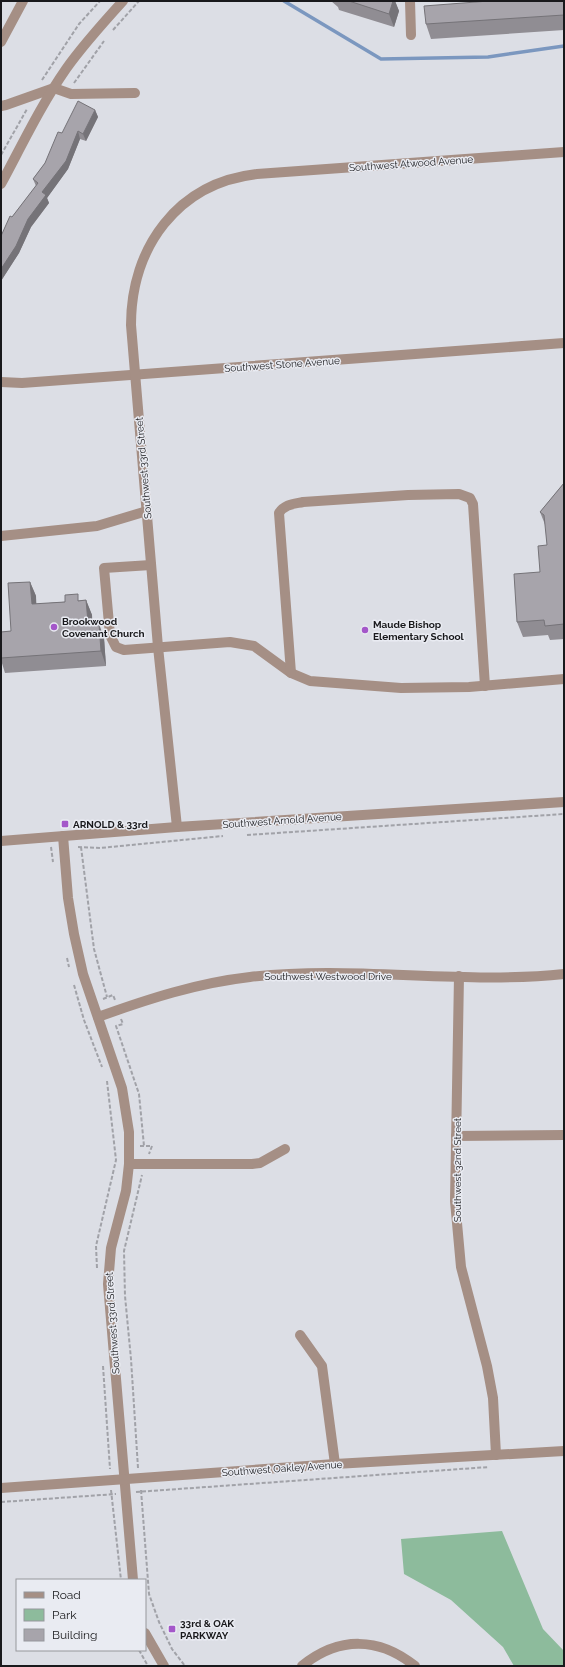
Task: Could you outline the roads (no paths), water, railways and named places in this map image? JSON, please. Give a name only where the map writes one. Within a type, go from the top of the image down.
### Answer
[{"type":"street","points":[[1,42],[24,1]]},
{"type":"street","points":[[1,184],[54,88],[84,44],[123,1]]},
{"type":"street","points":[[410,1],[411,36]]},
{"type":"street","points":[[1,106],[54,88],[68,93],[135,93]]},
{"type":"street","name":"Southwest Atwood Avenue","points":[[257,174],[564,152]]},
{"type":"street","name":"Southwest 33rd Street","points":[[177,827],[158,646],[135,375],[131,307],[138,271],[148,247],[163,225],[192,198],[216,185],[238,177],[257,174]]},
{"type":"street","name":"Southwest Stone Avenue","points":[[1,382],[22,384],[564,343]]},
{"type":"street","points":[[290,673],[279,513],[281,510],[287,506],[303,502],[408,495],[459,494],[470,498],[473,504],[485,686]]},
{"type":"street","points":[[1,536],[97,526],[147,511]]},
{"type":"street","points":[[151,564],[104,568],[110,635],[116,647],[124,650],[158,646],[230,642],[254,646],[290,673],[310,681],[401,688],[485,686],[564,679]]},
{"type":"street","name":"Southwest Arnold Avenue","points":[[1,841],[52,837],[63,841],[177,827],[564,802]]},
{"type":"street","name":"Southwest 33rd Street","points":[[63,841],[68,898],[83,974],[122,1088],[129,1132],[129,1164],[126,1192],[111,1248],[108,1284],[133,1579]]},
{"type":"street","name":"Southwest Westwood Drive","points":[[98,1017],[156,996],[193,987],[250,977],[300,974],[459,976],[564,974]]},
{"type":"street","name":"Southwest 32nd Street","points":[[459,976],[455,1201],[461,1267],[487,1366],[493,1398],[496,1455]]},
{"type":"street","points":[[456,1136],[564,1136]]},
{"type":"street","points":[[129,1164],[252,1164],[260,1163],[285,1150]]},
{"type":"street","points":[[300,1335],[322,1366],[335,1464]]},
{"type":"street","name":"Southwest Oakley Avenue","points":[[1,1488],[335,1464],[564,1451]]},
{"type":"street","points":[[146,1634],[164,1666]]},
{"type":"street","points":[[302,1666],[321,1653],[333,1648],[358,1643],[380,1646],[395,1652],[415,1666]]},
{"type":"waterway","points":[[284,1],[381,59],[488,57],[564,46]]},
{"type":"place","name":"Brookwood Covenant Church","points":[[54,627]]},
{"type":"place","name":"Maude Bishop Elementary School","points":[[365,630]]},
{"type":"place","name":"ARNOLD & 33rd","points":[[65,824]]},
{"type":"place","name":"33rd & OAK PARKWAY","points":[[172,1629]]}]
